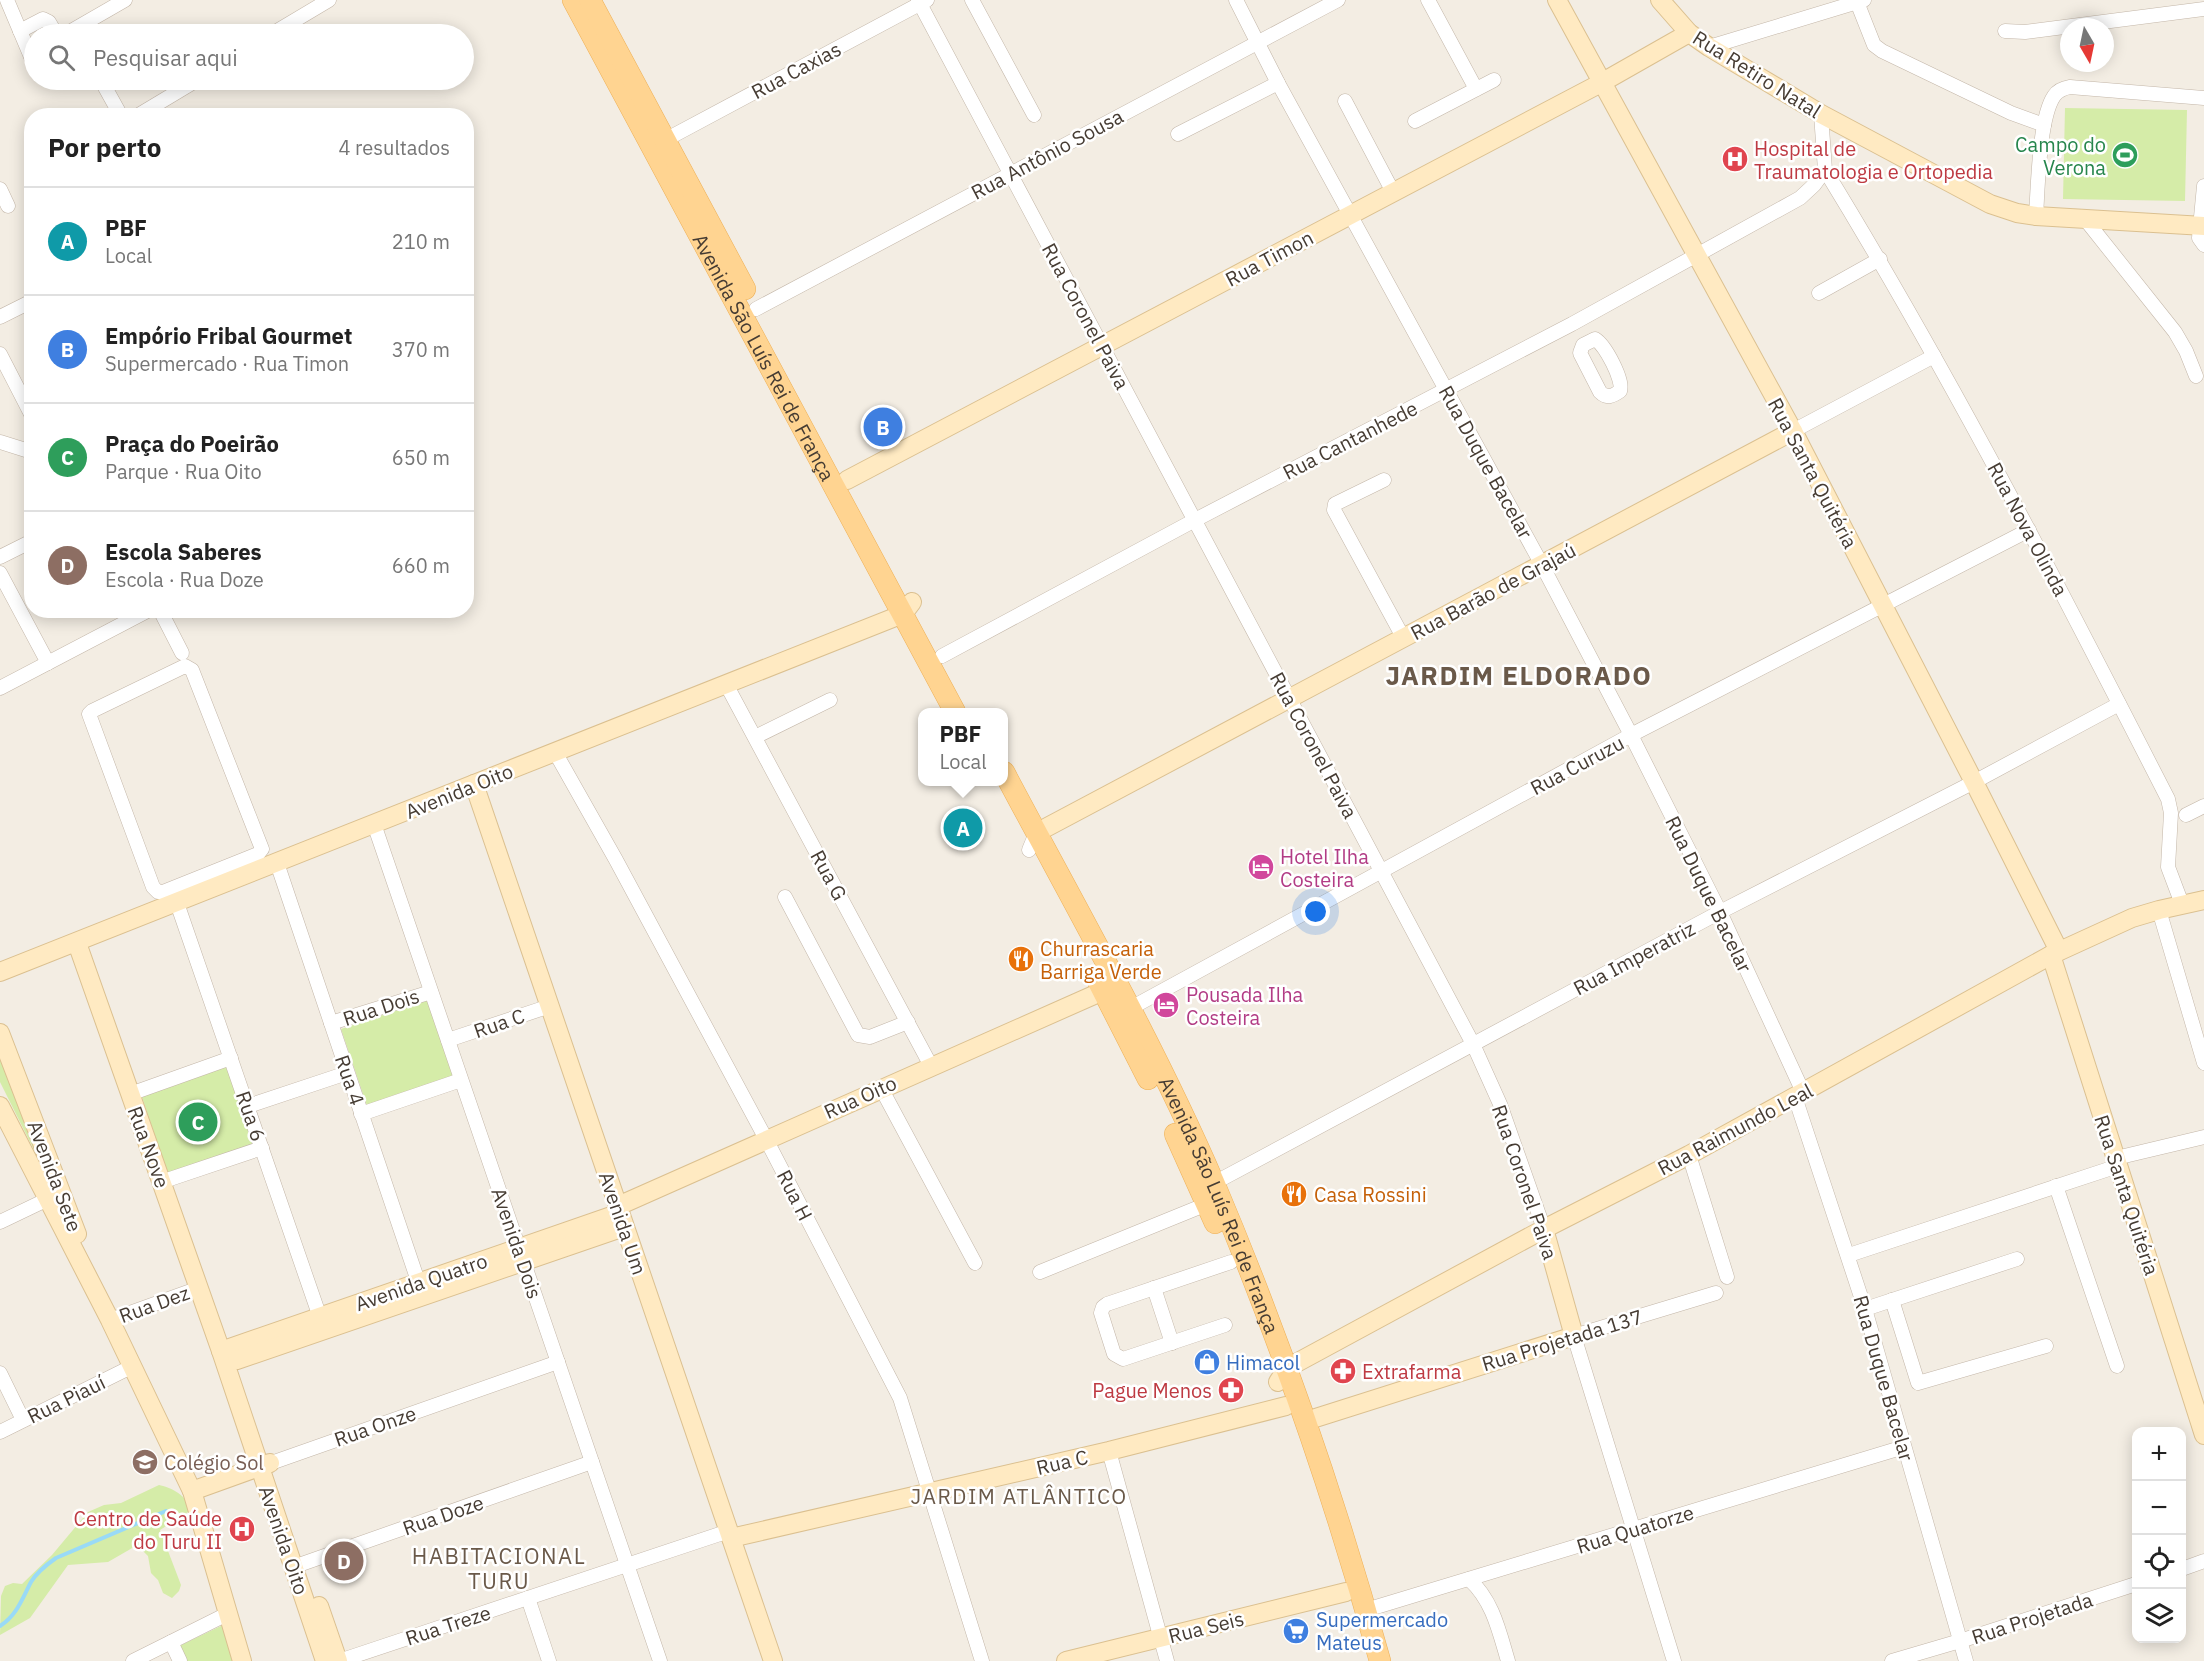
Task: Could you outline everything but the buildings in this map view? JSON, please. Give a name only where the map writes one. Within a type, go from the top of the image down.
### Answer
[{"type":"main road","name":"Avenida São Luís Rei de França","points":[[573,0],[907,608],[942,656],[970,708]]},
{"type":"main road","name":"Avenida São Luís Rei de França","points":[[590,0],[847,480],[954,708]]},
{"type":"main road","name":"Avenida São Luís Rei de França","points":[[1008,782],[1032,841],[1103,991],[1160,1101],[1282,1375],[1306,1421],[1380,1661]]},
{"type":"main road","name":"Avenida São Luís Rei de França","points":[[995,786],[1032,841],[1129,1009],[1214,1183],[1282,1375],[1287,1406],[1346,1592],[1365,1661]]},
{"type":"street","points":[[7,0],[24,39]]},
{"type":"street","points":[[86,24],[125,0]]},
{"type":"street","points":[[289,24],[329,0]]},
{"type":"street","points":[[972,0],[1034,115]]},
{"type":"street","name":"Rua Duque Bacelar","points":[[1236,0],[1349,215],[1542,565],[1720,912],[1799,1095],[1865,1309],[1966,1661]]},
{"type":"street","name":"Rua Antônio Sousa","points":[[756,309],[1338,0]]},
{"type":"street","points":[[1428,0],[1476,89]]},
{"type":"street","name":"Rua Santa Quitéria","points":[[1557,0],[1793,431],[1974,782],[2055,953],[2117,1162],[2204,1435]]},
{"type":"street","name":"Rua Retiro Natal","points":[[1660,0],[1689,33],[1709,47],[1821,114],[1990,204],[2017,213],[2036,216],[2202,226]]},
{"type":"street","name":"Rua Caxias","points":[[665,140],[778,73],[921,1]]},
{"type":"street","name":"Rua Coronel Paiva","points":[[921,1],[1102,347],[1473,1044],[1500,1104],[1544,1229],[1574,1336],[1674,1661]]},
{"type":"street","points":[[1709,47],[1861,1],[1874,45],[1882,51],[2011,114],[2044,124]]},
{"type":"street","points":[[2005,31],[2025,32],[2204,9]]},
{"type":"street","points":[[34,24],[43,19],[51,24]]},
{"type":"street","points":[[20,32],[24,30]]},
{"type":"street","name":"Rua Timon","points":[[847,480],[1601,83],[1689,33]]},
{"type":"street","points":[[1415,121],[1494,80]]},
{"type":"street","points":[[1178,134],[1278,83]]},
{"type":"street","points":[[2036,216],[2044,124],[2058,91],[2070,87],[2204,98]]},
{"type":"street","points":[[107,90],[117,108]]},
{"type":"street","points":[[150,108],[180,90]]},
{"type":"street","points":[[1345,100],[1393,192]]},
{"type":"street","points":[[1821,114],[1825,170]]},
{"type":"street","name":"Rua Cantanhede","points":[[942,656],[1697,256],[1800,198],[1825,170]]},
{"type":"street","name":"Rua Nova Olinda","points":[[1825,170],[1880,259],[2029,530],[2170,807],[2168,867],[2182,904]]},
{"type":"street","points":[[2204,186],[2202,226],[2199,238],[2204,245]]},
{"type":"street","points":[[0,189],[8,206]]},
{"type":"street","points":[[2085,219],[2175,332],[2196,376]]},
{"type":"street","points":[[1819,293],[1880,259]]},
{"type":"street","points":[[0,317],[24,305]]},
{"type":"street","points":[[1572,324],[1584,345]]},
{"type":"street","points":[[0,354],[24,400]]},
{"type":"street","name":"Rua Barão de Grajaú","points":[[1032,841],[1290,699],[1934,356]]},
{"type":"street","points":[[0,442],[24,450]]},
{"type":"street","points":[[1384,480],[1335,504],[1334,510],[1404,639]]},
{"type":"street","name":"Rua Curuzu","points":[[1129,1009],[1631,735],[2029,530]]},
{"type":"street","points":[[0,557],[24,544]]},
{"type":"street","points":[[0,573],[48,663]]},
{"type":"street","name":"Avenida Oito","points":[[0,972],[75,938],[177,903],[210,882],[277,863],[726,684],[907,608]]},
{"type":"street","points":[[0,688],[134,618]]},
{"type":"street","points":[[164,618],[182,653]]},
{"type":"street","points":[[184,666],[192,670],[262,849],[258,854],[210,882],[163,892],[158,892],[153,887],[89,719],[92,711],[184,666]]},
{"type":"street","name":"Rua G","points":[[726,684],[931,1066]]},
{"type":"street","points":[[755,737],[830,700]]},
{"type":"street","name":"Rua Imperatriz","points":[[1214,1183],[1720,912],[1974,782],[2119,704]]},
{"type":"street","name":"Rua H","points":[[555,752],[616,860],[766,1139],[900,1398],[982,1661]]},
{"type":"street","name":"Avenida Um","points":[[474,784],[773,1661]]},
{"type":"street","points":[[2186,815],[2204,806]]},
{"type":"street","name":"Avenida Dois","points":[[374,824],[660,1661]]},
{"type":"street","name":"Rua 4","points":[[277,863],[421,1290]]},
{"type":"street","points":[[785,897],[858,1035],[870,1037],[908,1022]]},
{"type":"street","name":"Rua Raimundo Leal","points":[[1282,1375],[1544,1229],[1689,1155],[2055,953],[2099,932],[2159,910],[2204,900]]},
{"type":"street","name":"Rua 6","points":[[177,903],[322,1323]]},
{"type":"street","points":[[2159,910],[2204,1063]]},
{"type":"street","name":"Rua Nove","points":[[75,938],[199,1288],[229,1355]]},
{"type":"street","name":"Rua Oito","points":[[621,1215],[766,1139],[1103,991]]},
{"type":"street","name":"Rua Dois","points":[[331,1023],[431,992]]},
{"type":"street","name":"Rua C","points":[[448,1040],[550,1006]]},
{"type":"street","name":"Avenida Sete","points":[[0,1033],[110,1320]]},
{"type":"street","points":[[130,1094],[231,1058]]},
{"type":"street","points":[[248,1106],[347,1073]]},
{"type":"street","points":[[361,1114],[461,1080]]},
{"type":"street","points":[[881,1088],[975,1263]]},
{"type":"street","name":"Avenida Sete","points":[[0,1106],[133,1366],[192,1491],[242,1661]]},
{"type":"street","points":[[1849,1255],[2056,1186],[2117,1162],[2204,1137]]},
{"type":"street","points":[[162,1182],[262,1148]]},
{"type":"street","points":[[1689,1155],[1726,1277]]},
{"type":"street","points":[[2056,1186],[2117,1366]]},
{"type":"street","points":[[0,1222],[48,1198]]},
{"type":"street","points":[[1040,1272],[1207,1204]]},
{"type":"street","name":"Avenida Quatro","points":[[229,1355],[521,1255],[621,1215]]},
{"type":"street","points":[[1865,1309],[2017,1259]]},
{"type":"street","points":[[1225,1325],[1123,1359],[1114,1354],[1101,1313],[1103,1307],[1231,1262]]},
{"type":"street","name":"Rua Dez","points":[[110,1320],[199,1288]]},
{"type":"street","points":[[1154,1288],[1172,1342]]},
{"type":"street","name":"Rua Projetada 137","points":[[1306,1421],[1716,1293]]},
{"type":"street","points":[[1892,1300],[1918,1383],[2046,1346]]},
{"type":"street","name":"Avenida Oito","points":[[229,1355],[299,1565],[324,1661]]},
{"type":"street","name":"Rua Onze","points":[[192,1491],[558,1362]]},
{"type":"street","name":"Rua Piauí","points":[[0,1432],[133,1366]]},
{"type":"street","points":[[0,1373],[23,1420]]},
{"type":"street","name":"Rua C","points":[[730,1534],[1109,1452],[1287,1406]]},
{"type":"street","name":"Rua Quatorze","points":[[1366,1610],[1904,1447]]},
{"type":"street","points":[[1109,1452],[1167,1661]]},
{"type":"street","name":"Rua Doze","points":[[299,1565],[592,1462]]},
{"type":"street","name":"Rua Treze","points":[[338,1661],[627,1564],[730,1534]]},
{"type":"street","points":[[2186,1567],[2204,1562]]},
{"type":"street","points":[[299,1565],[338,1661]]},
{"type":"street","points":[[1469,1579],[1488,1601],[1508,1661]]},
{"type":"street","name":"Rua Projetada","points":[[1892,1661],[2132,1585]]},
{"type":"street","name":"Rua Seis","points":[[1066,1661],[1346,1592]]},
{"type":"street","points":[[528,1598],[549,1661]]},
{"type":"street","points":[[133,1661],[229,1613]]},
{"type":"street","points":[[171,1642],[180,1661]]},
{"type":"green space","name":"Campo do Verona","points":[[2065,108],[2187,110],[2185,201],[2063,199]]},
{"type":"green space","points":[[428,1000],[456,1079],[368,1109],[341,1029]]},
{"type":"green space","points":[[0,1048],[66,1214],[0,1082]]},
{"type":"green space","points":[[228,1064],[253,1146],[169,1178],[142,1097]]},
{"type":"green space","points":[[159,1485],[179,1493],[193,1509],[160,1530],[181,1585],[172,1598],[163,1593],[158,1580],[151,1573],[148,1556],[141,1549],[134,1547],[108,1562],[68,1565],[30,1618],[0,1635],[1,1596],[5,1586],[13,1583],[22,1584],[52,1555],[88,1512],[104,1505],[121,1503]]},
{"type":"green space","points":[[223,1625],[234,1661],[186,1661],[179,1646]]},
{"type":"waterway","points":[[0,1626],[15,1612],[36,1575],[56,1558],[166,1511]]},
{"type":"place","name":"Campo do Verona","points":[[2125,155]]},
{"type":"place","name":"Hospital de Traumatologia e Ortopedia","points":[[1735,159]]},
{"type":"place","name":"Empório Fribal Gourmet","points":[[883,427]]},
{"type":"place","name":"PBF","points":[[963,828]]},
{"type":"place","name":"Hotel Ilha Costeira","points":[[1261,867]]},
{"type":"place","name":"Churrascaria Barriga Verde","points":[[1021,959]]},
{"type":"place","name":"Pousada Ilha Costeira","points":[[1166,1005]]},
{"type":"place","name":"Praça do Poeirão","points":[[198,1122]]},
{"type":"place","name":"Casa Rossini","points":[[1294,1194]]},
{"type":"place","name":"Himacol","points":[[1207,1362]]},
{"type":"place","name":"Extrafarma","points":[[1343,1371]]},
{"type":"place","name":"Pague Menos","points":[[1231,1390]]},
{"type":"place","name":"Colégio Sol","points":[[145,1462]]},
{"type":"place","name":"Centro de Saúde do Turu II","points":[[242,1529]]},
{"type":"place","name":"Escola Saberes","points":[[344,1561]]},
{"type":"place","name":"Supermercado Mateus","points":[[1296,1631]]},
{"type":"district","name":"JARDIM ELDORADO","points":[[1519,675]]},
{"type":"district","name":"JARDIM ATLÂNTICO","points":[[1019,1496]]},
{"type":"district","name":"HABITACIONAL TURU","points":[[499,1568]]}]
